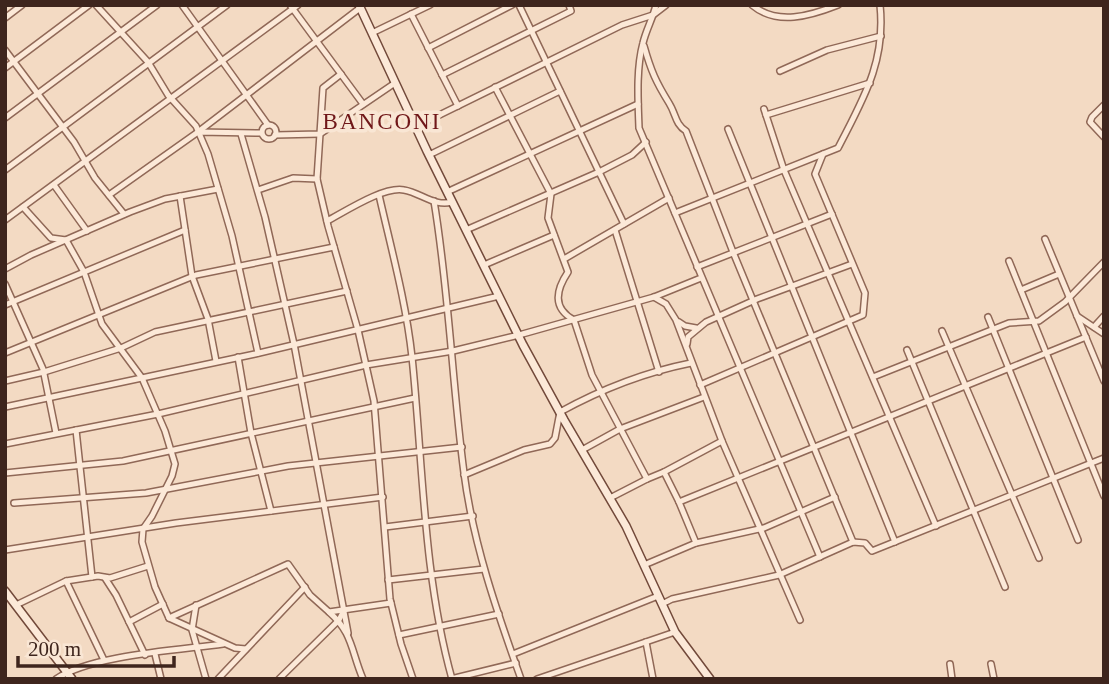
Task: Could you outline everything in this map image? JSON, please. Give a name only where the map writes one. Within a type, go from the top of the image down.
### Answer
[{"type":"street","points":[[5,18],[22,5]]},
{"type":"street","points":[[5,68],[89,5]]},
{"type":"street","points":[[96,5],[148,62],[171,98],[198,132],[208,154],[239,266],[258,353]]},
{"type":"street","points":[[5,118],[157,5]]},
{"type":"street","points":[[182,5],[268,125],[274,128],[275,135]]},
{"type":"street","points":[[5,170],[227,5]]},
{"type":"street","points":[[372,33],[430,5]]},
{"type":"street","points":[[428,48],[512,5]]},
{"type":"street","points":[[519,5],[624,224]]},
{"type":"street","points":[[442,75],[571,11],[569,5]]},
{"type":"street","points":[[656,5],[643,43],[638,104],[639,128],[778,463],[820,557]]},
{"type":"street","points":[[415,127],[622,25],[653,15],[666,5]]},
{"type":"street","points":[[752,5],[763,15],[775,18],[816,14],[838,5]]},
{"type":"street","points":[[675,213],[838,148],[870,83],[881,45],[880,5]]},
{"type":"street","points":[[5,220],[87,162],[293,7],[363,104]]},
{"type":"street","points":[[109,195],[198,132],[359,7],[415,127],[519,335],[626,526],[675,632],[710,679]]},
{"type":"street","points":[[411,14],[458,106]]},
{"type":"street","points":[[780,71],[827,50],[881,36]]},
{"type":"street","points":[[643,43],[660,92],[670,104],[679,126],[686,131],[733,253],[853,542]]},
{"type":"street","points":[[5,50],[63,127],[95,178],[124,214]]},
{"type":"street","points":[[341,74],[323,88],[317,179],[358,330],[375,407],[391,603],[413,679]]},
{"type":"street","points":[[198,132],[261,133],[268,140],[275,135],[320,134],[395,83]]},
{"type":"street","points":[[870,83],[765,112],[784,170],[936,526]]},
{"type":"street","points":[[495,87],[551,194],[548,218],[568,272],[559,286],[559,307],[565,315],[574,320],[584,355],[647,479]]},
{"type":"street","points":[[429,155],[560,90]]},
{"type":"street","points":[[447,192],[638,104]]},
{"type":"street","points":[[1104,105],[1091,117],[1090,122],[1104,137]]},
{"type":"street","points":[[261,133],[268,125]]},
{"type":"street","points":[[728,129],[895,542]]},
{"type":"street","points":[[241,134],[258,190],[285,303],[348,633],[363,679]]},
{"type":"street","points":[[466,230],[599,172],[632,155],[646,142]]},
{"type":"street","points":[[700,385],[863,315],[865,293],[815,174],[823,154]]},
{"type":"street","points":[[258,190],[293,178],[317,179]]},
{"type":"street","points":[[54,185],[87,231]]},
{"type":"street","points":[[5,270],[124,214],[165,199],[218,189]]},
{"type":"street","points":[[327,221],[389,190],[404,190],[443,205],[452,202]]},
{"type":"street","points":[[379,195],[407,318],[433,575],[451,679],[516,663]]},
{"type":"street","points":[[180,196],[192,276],[208,319],[216,361]]},
{"type":"street","points":[[564,259],[669,198]]},
{"type":"street","points":[[434,201],[449,308],[464,475],[484,569],[521,679]]},
{"type":"street","points":[[23,207],[51,238],[66,240]]},
{"type":"street","points":[[697,267],[832,214]]},
{"type":"street","points":[[5,305],[186,230]]},
{"type":"street","points":[[615,230],[659,372]]},
{"type":"street","points":[[484,265],[554,235]]},
{"type":"street","points":[[1045,239],[1104,381]]},
{"type":"street","points":[[66,240],[84,272],[102,324],[142,378],[175,464],[172,476],[144,528],[142,542],[148,566],[169,618],[225,644],[246,649]]},
{"type":"street","points":[[5,353],[192,276],[334,247]]},
{"type":"street","points":[[1009,261],[1104,496]]},
{"type":"street","points":[[873,377],[1009,323],[1039,321],[1069,298],[1104,262]]},
{"type":"street","points":[[686,347],[688,337],[696,328],[754,301],[852,264]]},
{"type":"street","points":[[1021,290],[1059,274]]},
{"type":"street","points":[[5,444],[158,414],[366,365],[453,351],[654,297],[701,278]]},
{"type":"street","points":[[5,284],[44,372],[56,433]]},
{"type":"street","points":[[5,380],[44,372],[121,348],[155,332],[347,291]]},
{"type":"street","points":[[5,407],[258,353],[499,296]]},
{"type":"street","points":[[654,297],[666,304],[676,320],[722,441],[800,620]]},
{"type":"street","points":[[1077,316],[1104,334]]},
{"type":"street","points":[[1094,327],[1104,316]]},
{"type":"street","points":[[988,317],[1078,540]]},
{"type":"street","points":[[676,320],[685,326],[696,328]]},
{"type":"street","points":[[942,331],[1039,558]]},
{"type":"street","points":[[679,502],[1086,337]]},
{"type":"street","points":[[907,349],[1004,587]]},
{"type":"street","points":[[238,357],[251,433],[271,511]]},
{"type":"street","points":[[560,412],[601,391],[691,363]]},
{"type":"street","points":[[582,450],[620,429],[705,397]]},
{"type":"street","points":[[5,473],[123,461],[415,398]]},
{"type":"street","points":[[464,475],[524,450],[550,444],[555,438],[560,412]]},
{"type":"street","points":[[76,430],[92,577]]},
{"type":"street","points":[[610,498],[722,441]]},
{"type":"street","points":[[14,503],[164,490],[316,463],[462,447]]},
{"type":"street","points":[[662,604],[672,598],[781,575],[853,542],[865,543],[873,551],[1104,458]]},
{"type":"street","points":[[664,472],[696,543]]},
{"type":"street","points":[[5,550],[144,528],[383,497]]},
{"type":"street","points":[[644,565],[696,543],[760,528],[835,497]]},
{"type":"street","points":[[385,527],[473,516]]},
{"type":"street","points":[[169,618],[288,564],[322,608],[339,620],[348,633]]},
{"type":"street","points":[[16,605],[66,581],[98,576],[105,578],[148,566]]},
{"type":"street","points":[[388,580],[484,569]]},
{"type":"street","points":[[105,578],[145,655]]},
{"type":"street","points":[[66,581],[104,660]]},
{"type":"street","points":[[218,679],[304,587]]},
{"type":"street","points":[[5,591],[69,675]]},
{"type":"street","points":[[513,654],[658,596]]},
{"type":"street","points":[[330,612],[391,603]]},
{"type":"street","points":[[128,622],[163,604]]},
{"type":"street","points":[[196,605],[193,627],[206,679]]},
{"type":"street","points":[[279,679],[339,620],[344,610]]},
{"type":"street","points":[[399,635],[499,614]]},
{"type":"street","points":[[537,679],[675,632]]},
{"type":"street","points":[[646,642],[653,679]]},
{"type":"street","points":[[57,679],[104,660],[225,644]]},
{"type":"street","points":[[155,653],[161,679]]},
{"type":"street","points":[[950,664],[952,679]]},
{"type":"street","points":[[991,664],[994,679]]},
{"type":"street","points":[[566,669],[569,679]]},
{"type":"district","name":"BANCONI","points":[[382,121]]}]
